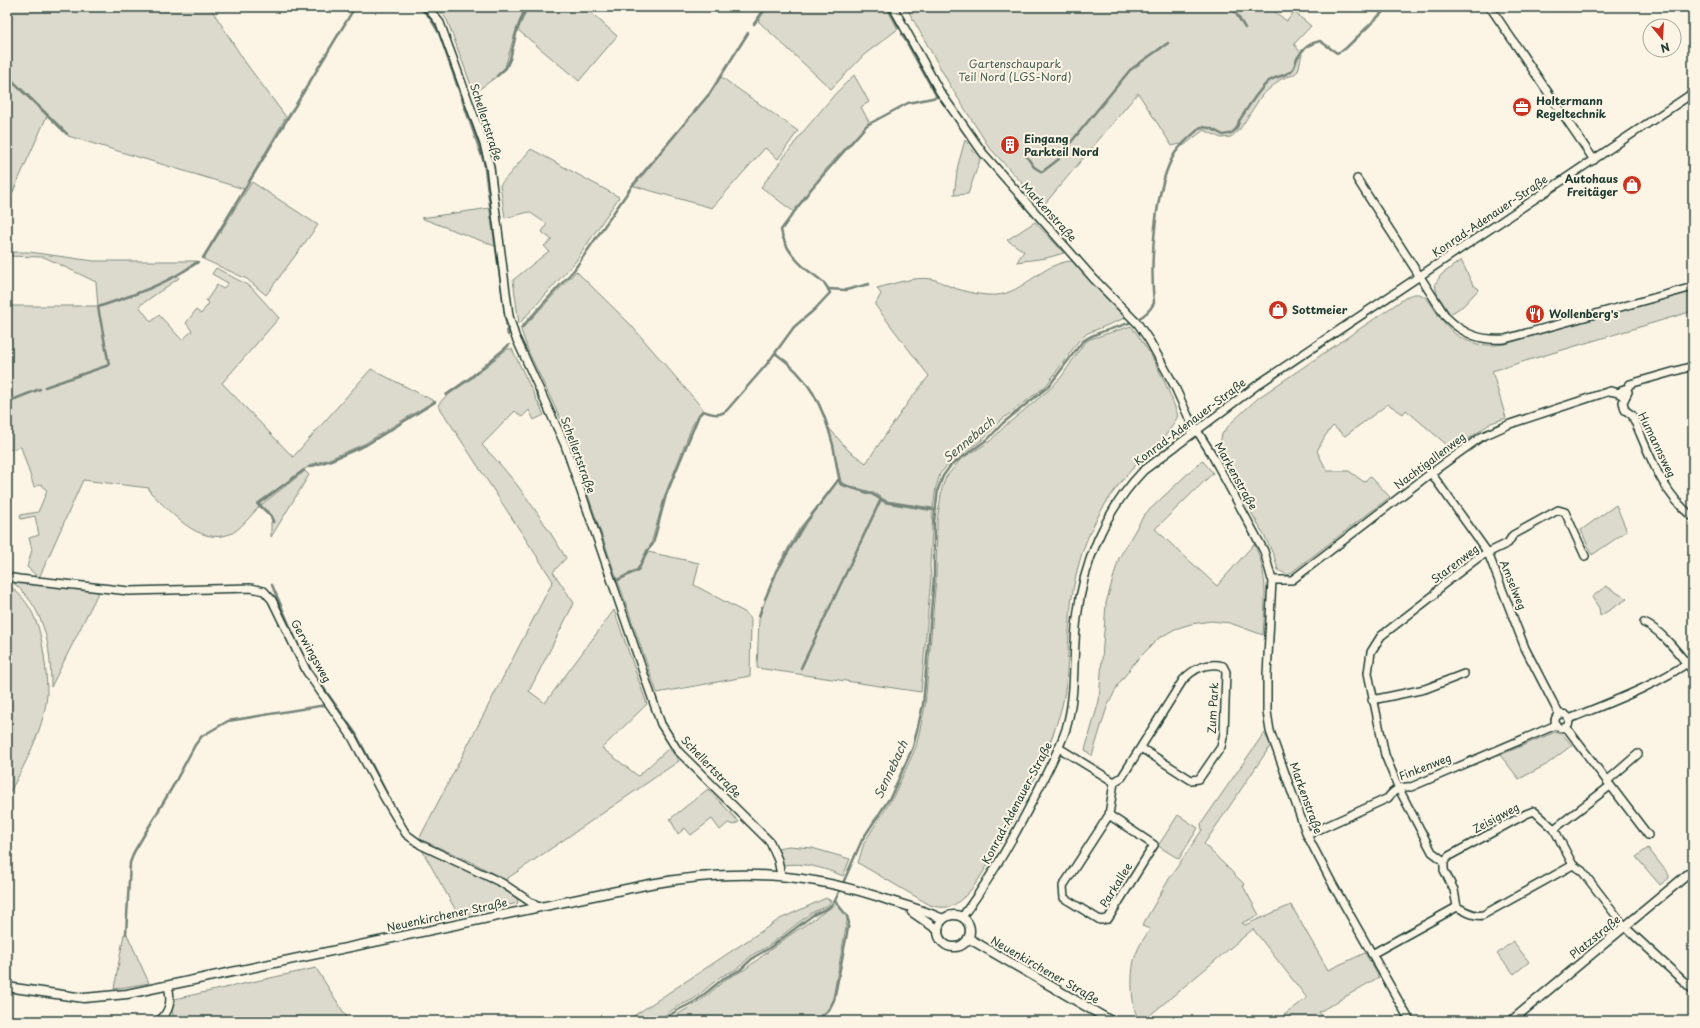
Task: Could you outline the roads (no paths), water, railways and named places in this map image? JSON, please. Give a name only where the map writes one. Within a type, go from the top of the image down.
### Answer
[{"type":"street","name":"Schellertstraße","points":[[427,7],[440,23],[484,144],[492,179],[509,316],[515,336],[565,445],[661,724],[678,751],[770,842],[778,860],[781,875]]},
{"type":"street","name":"Markenstraße","points":[[893,7],[940,92],[983,153],[1089,273],[1138,324],[1157,355],[1264,551],[1272,580],[1267,712],[1270,731],[1307,835],[1410,1021]]},
{"type":"street","points":[[1490,7],[1594,160]]},
{"type":"street","name":"Konrad-Adenauer-Straße","points":[[962,917],[984,888],[1004,854],[1059,748],[1066,728],[1074,686],[1077,618],[1087,567],[1101,531],[1113,509],[1131,484],[1143,471],[1197,429],[1260,384],[1693,93]]},
{"type":"street","points":[[1357,179],[1446,317],[1457,328],[1471,336],[1491,340],[1504,339],[1693,287]]},
{"type":"street","name":"Nachtigallenweg","points":[[1272,580],[1292,580],[1431,472],[1493,430],[1610,391],[1623,394],[1630,384],[1693,366]]},
{"type":"street","name":"Humannsweg","points":[[1623,394],[1625,410],[1632,415],[1660,478],[1684,511],[1693,517]]},
{"type":"street","name":"Amselweg","points":[[1431,472],[1488,553],[1526,648],[1559,714]]},
{"type":"street","name":"Starenweg","points":[[1399,789],[1385,754],[1372,700],[1368,673],[1369,659],[1374,644],[1381,636],[1434,595],[1440,587],[1479,557],[1508,542],[1513,535],[1558,510],[1566,512],[1585,556]]},
{"type":"street","name":"Gerwingsweg","points":[[7,577],[129,591],[251,588],[264,591],[272,600],[308,672],[352,736],[384,797],[406,834],[421,845],[502,883],[538,907]]},
{"type":"street","points":[[1644,623],[1651,626],[1693,671]]},
{"type":"street","points":[[1569,718],[1619,699],[1687,664],[1693,659]]},
{"type":"street","name":"Zum Park","points":[[1114,782],[1122,777],[1183,680],[1195,670],[1202,667],[1211,665],[1222,666],[1226,672],[1224,733],[1221,747],[1199,779],[1191,780],[1141,748]]},
{"type":"street","points":[[1372,700],[1425,689],[1464,674]]},
{"type":"street","points":[[1566,727],[1559,728],[1556,725],[1554,721],[1555,716],[1559,714],[1567,715],[1569,718]]},
{"type":"street","points":[[1566,727],[1569,718]]},
{"type":"street","name":"Finkenweg","points":[[1307,835],[1388,798],[1392,792],[1405,786],[1411,787],[1556,725]]},
{"type":"street","points":[[1566,727],[1648,835]]},
{"type":"street","points":[[1059,748],[1114,782]]},
{"type":"street","points":[[1554,829],[1608,784],[1638,754]]},
{"type":"street","name":"Parkallee","points":[[1109,815],[1154,845],[1108,919],[1100,920],[1064,898],[1063,886],[1109,815],[1114,782]]},
{"type":"street","points":[[1399,789],[1432,852],[1444,861],[1444,870],[1454,890],[1457,907]]},
{"type":"street","name":"Zeisigweg","points":[[1444,861],[1449,856],[1534,811],[1554,829],[1573,865],[1582,871],[1625,927],[1693,990]]},
{"type":"street","points":[[1457,907],[1466,912],[1479,916],[1483,915],[1573,865]]},
{"type":"street","name":"Platzstraße","points":[[1511,1021],[1693,870]]},
{"type":"street","name":"Neuenkirchener Straße","points":[[7,987],[84,998],[108,997],[168,986],[677,879],[722,874],[781,875],[848,887],[942,919]]},
{"type":"street","name":"Neuenkirchener Straße","points":[[892,901],[918,915],[938,930]]},
{"type":"street","points":[[1372,954],[1457,907]]},
{"type":"street","points":[[952,915],[962,917],[968,923],[970,931],[968,938],[963,943],[956,946],[949,946],[939,937],[938,930],[942,919],[952,915]]},
{"type":"street","name":"Neuenkirchener Straße","points":[[968,938],[1111,1021]]},
{"type":"street","points":[[159,1021],[170,1006],[171,998],[168,986]]},
{"type":"waterway","points":[[203,258],[355,7]]},
{"type":"waterway","points":[[419,7],[429,16],[439,33],[484,162],[508,335]]},
{"type":"waterway","points":[[497,76],[506,68],[510,59],[517,30],[526,7]]},
{"type":"waterway","points":[[754,24],[766,7]]},
{"type":"waterway","points":[[888,7],[899,28]]},
{"type":"waterway","points":[[1232,7],[1245,28]]},
{"type":"waterway","name":"Sennebach","points":[[661,1021],[696,1001],[724,978],[740,970],[754,957],[768,949],[813,915],[828,908],[835,901],[862,840],[891,796],[913,747],[923,705],[934,577],[934,522],[938,489],[943,476],[951,465],[988,439],[1003,423],[1049,386],[1082,342],[1100,332],[1140,318],[1154,303],[1153,247],[1158,205],[1162,185],[1168,168],[1175,153],[1184,142],[1201,127],[1210,128],[1223,135],[1234,131],[1239,121],[1261,90],[1269,81],[1291,71],[1294,68],[1300,54],[1307,46],[1320,41],[1337,53],[1345,49],[1388,7]]},
{"type":"waterway","points":[[521,328],[574,270],[632,186],[710,93],[748,33]]},
{"type":"waterway","points":[[618,580],[638,570],[647,551],[653,544],[666,495],[699,415],[703,411],[712,414],[721,414],[727,410],[767,364],[794,327],[814,310],[830,293],[824,282],[803,266],[793,256],[785,243],[781,230],[811,189],[867,125],[908,103],[937,97],[902,34]]},
{"type":"waterway","points":[[1067,147],[1130,70],[1168,43]]},
{"type":"waterway","points":[[7,76],[67,134]]},
{"type":"waterway","points":[[1024,153],[1034,167],[1042,172],[1059,159]]},
{"type":"waterway","points":[[45,387],[109,365],[98,307],[162,283],[198,262]]},
{"type":"waterway","points":[[828,289],[846,290],[869,284]]},
{"type":"waterway","points":[[446,395],[470,378],[509,345]]},
{"type":"waterway","points":[[775,353],[797,372],[813,393],[829,431],[841,484],[872,494],[886,502],[936,510]]},
{"type":"waterway","points":[[7,402],[40,389]]},
{"type":"waterway","points":[[309,467],[331,460],[366,445],[435,402]]},
{"type":"waterway","points":[[273,522],[271,516],[258,504],[304,470]]},
{"type":"waterway","points":[[765,599],[777,571],[802,528],[839,479]]},
{"type":"waterway","points":[[801,668],[881,499]]},
{"type":"waterway","points":[[272,585],[299,647],[311,670],[356,734],[393,805]]},
{"type":"waterway","points":[[759,616],[762,607]]},
{"type":"waterway","points":[[126,934],[130,863],[134,852],[195,745],[202,736],[228,721],[326,705]]},
{"type":"waterway","points":[[816,1021],[829,1010],[834,1000],[849,923],[847,916],[835,901]]},
{"type":"place","name":"Holtermann Regeltechnik","points":[[1522,107]]},
{"type":"place","name":"Eingang Parkteil Nord","points":[[1010,145]]},
{"type":"place","name":"Autohaus Freitäger","points":[[1632,185]]},
{"type":"place","name":"Sottmeier","points":[[1278,310]]},
{"type":"place","name":"Wollenberg's","points":[[1535,314]]},
{"type":"park label","name":"Gartenschaupark Teil Nord (LGS-Nord)","points":[[1015,70]]}]
